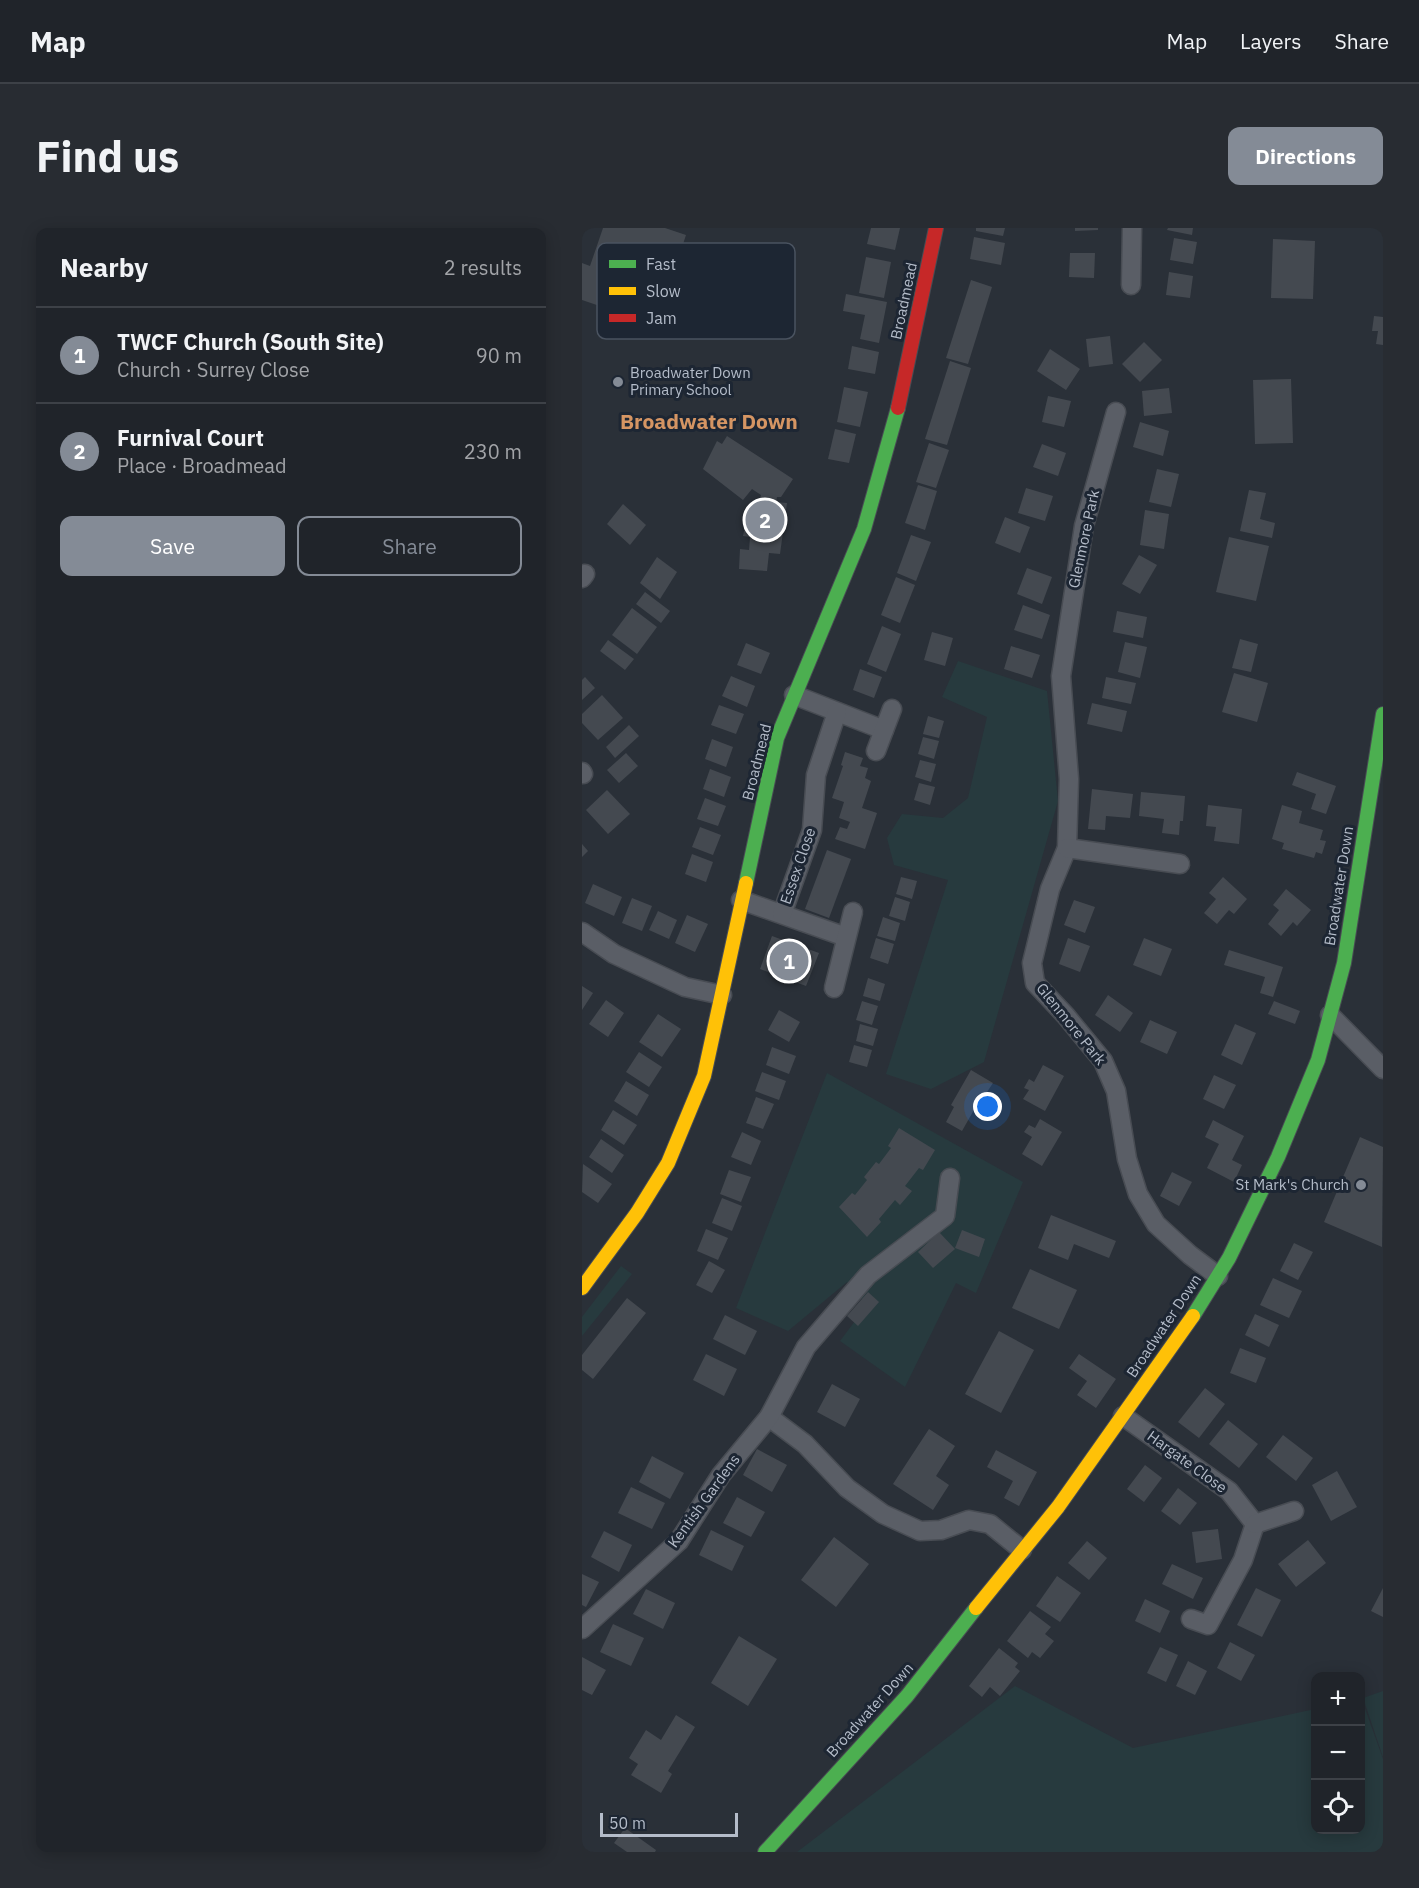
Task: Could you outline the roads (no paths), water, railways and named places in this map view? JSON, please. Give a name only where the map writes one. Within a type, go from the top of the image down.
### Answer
[{"type":"street","name":"Broadmead","points":[[582,1288],[637,1213],[668,1163],[704,1076],[777,738],[864,529],[875,494],[936,228]]},
{"type":"street","points":[[1131,285],[1132,228]]},
{"type":"street","name":"Glenmore Park","points":[[1116,412],[1084,526],[1061,676],[1070,779],[1067,848],[1050,889],[1032,963],[1035,983],[1103,1061],[1116,1091],[1127,1159],[1137,1194],[1156,1224],[1190,1255],[1218,1276]]},
{"type":"street","points":[[794,694],[884,730]]},
{"type":"street","points":[[876,751],[892,709]]},
{"type":"street","name":"Essex Close","points":[[782,914],[812,831],[816,775],[837,712]]},
{"type":"street","name":"Broadwater Down","points":[[765,1852],[907,1696],[1058,1508],[1186,1328],[1229,1258],[1278,1157],[1318,1059],[1344,963],[1383,714]]},
{"type":"street","points":[[1067,848],[1180,864]]},
{"type":"street","points":[[741,900],[846,937]]},
{"type":"street","points":[[834,988],[853,912]]},
{"type":"street","points":[[582,933],[614,954],[685,987],[722,996]]},
{"type":"street","points":[[1330,1015],[1383,1068]]},
{"type":"street","name":"Kentish Gardens","points":[[582,1629],[679,1540],[721,1475],[769,1417],[806,1347],[868,1275],[945,1216],[951,1178]]},
{"type":"street","name":"Hargate Close","points":[[1123,1416],[1229,1491],[1255,1524]]},
{"type":"street","points":[[769,1417],[805,1443],[847,1488],[883,1514],[920,1531],[942,1530],[969,1520],[990,1524],[1022,1550]]},
{"type":"street","points":[[1191,1619],[1208,1625],[1242,1560],[1255,1524],[1294,1511]]},
{"type":"place","name":"Broadwater Down Primary School","points":[[618,382]]},
{"type":"place","name":"Furnival Court","points":[[765,520]]},
{"type":"place","name":"TWCF Church (South Site)","points":[[789,961]]},
{"type":"place","name":"St Mark's Church","points":[[1361,1185]]},
{"type":"district","name":"Broadwater Down","points":[[709,422]]}]
